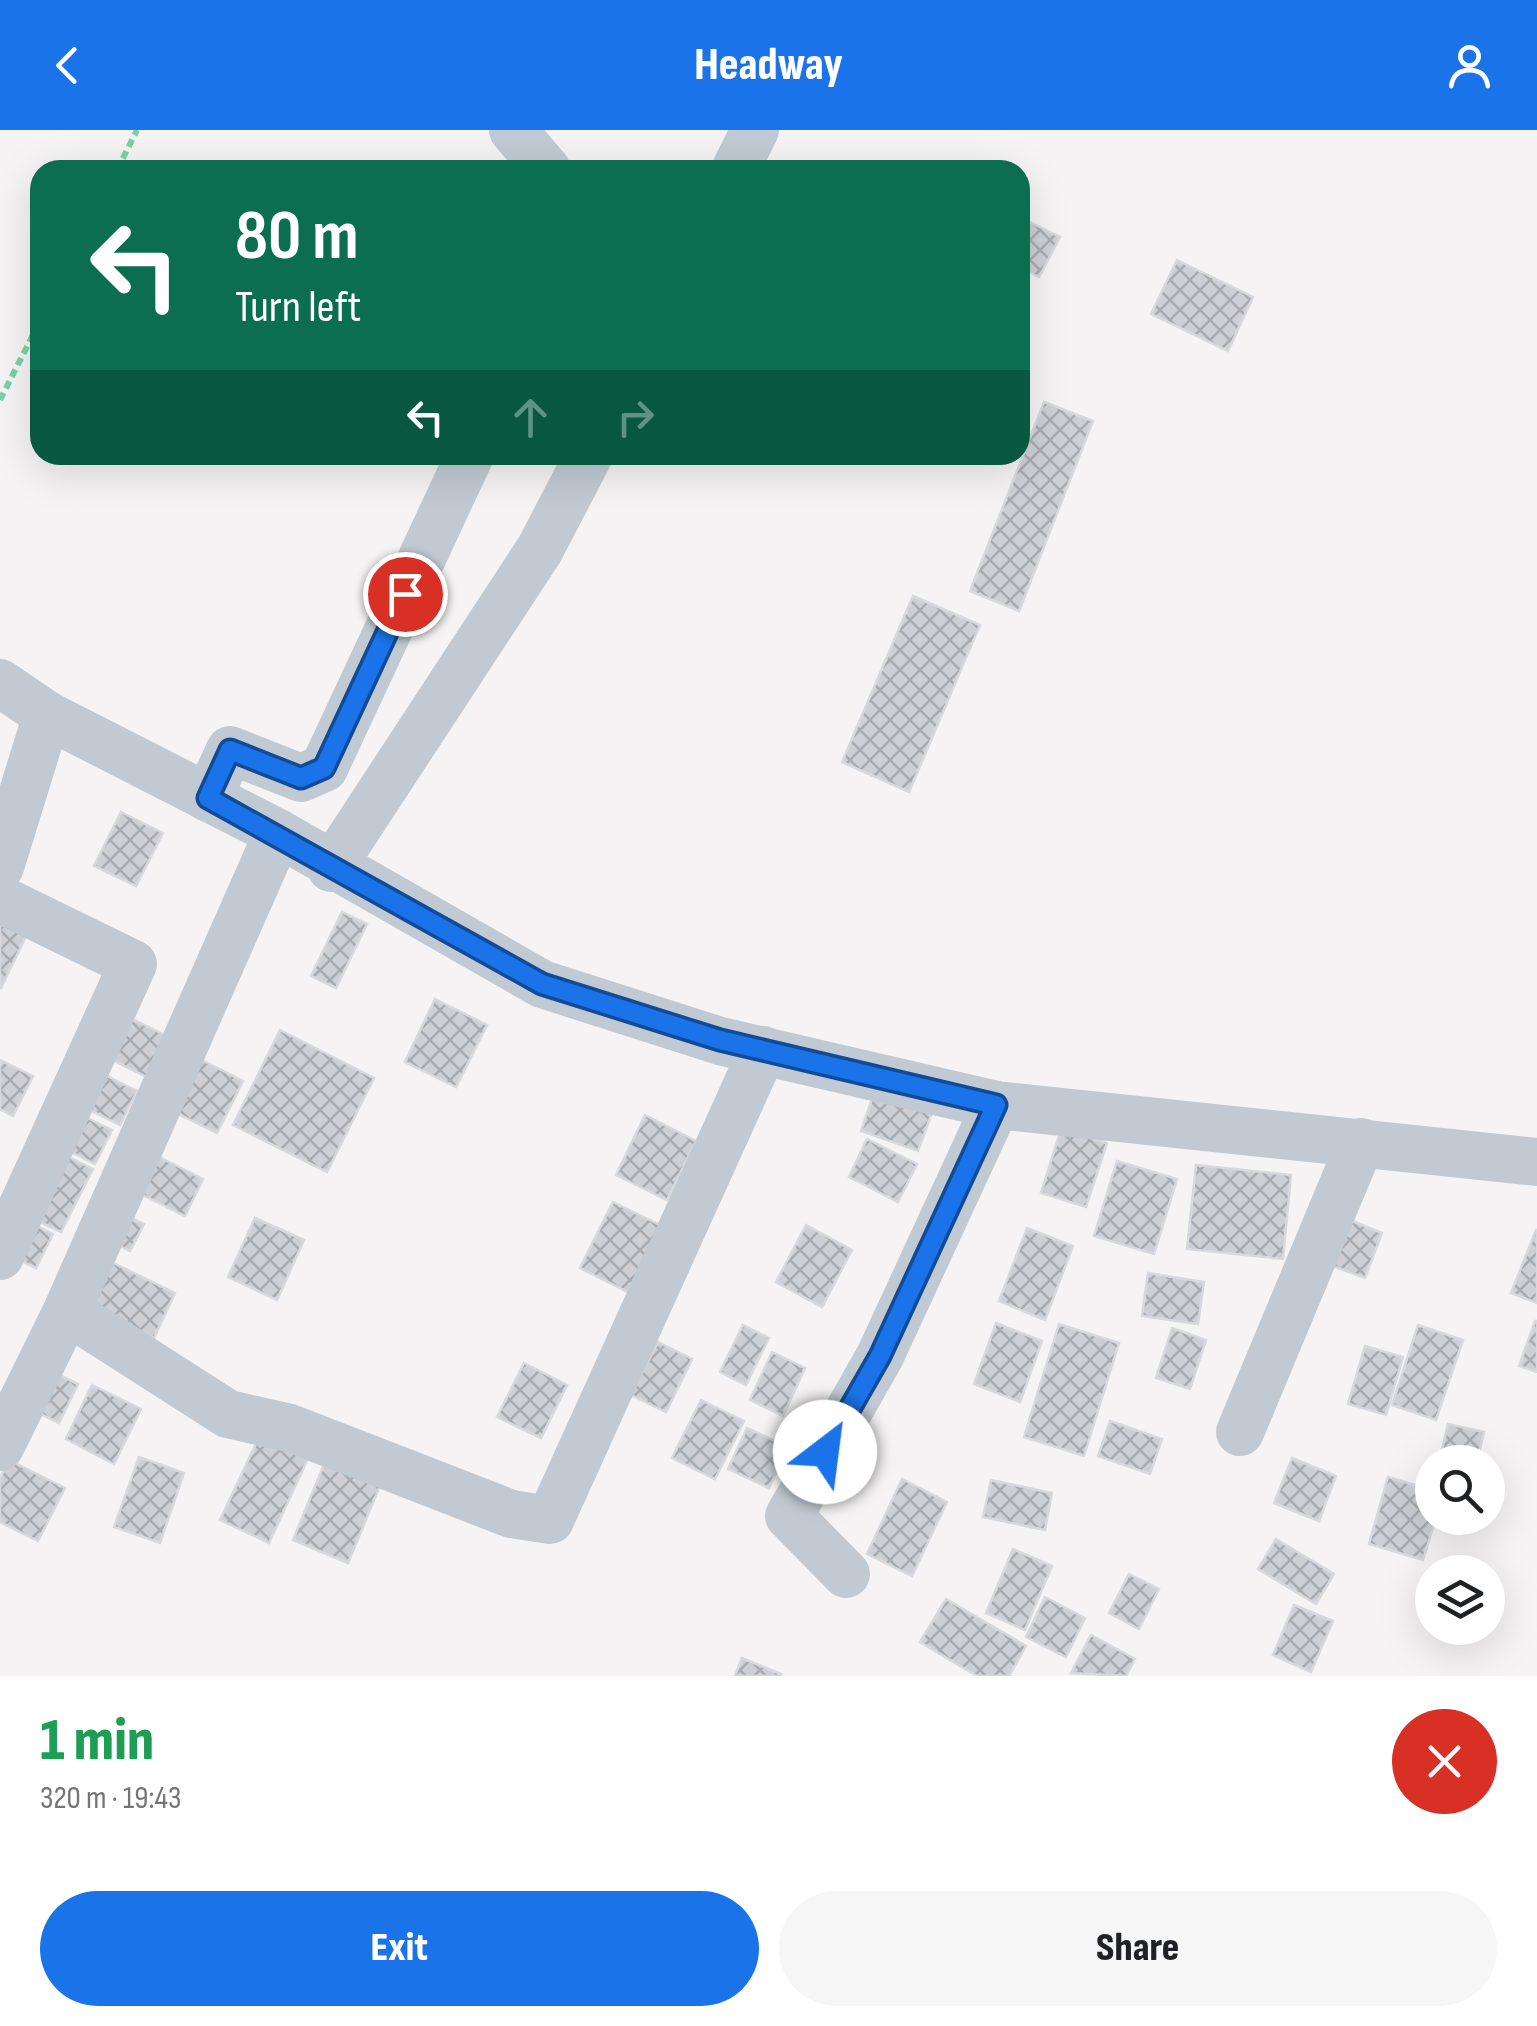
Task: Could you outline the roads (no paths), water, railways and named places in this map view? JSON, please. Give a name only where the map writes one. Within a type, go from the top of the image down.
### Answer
[{"type":"street","points":[[513,130],[539,160]]},
{"type":"street","points":[[740,160],[755,130]]},
{"type":"street","points":[[208,798],[230,750],[301,778],[324,768],[465,465]]},
{"type":"street","points":[[331,868],[540,549],[583,465]]},
{"type":"street","points":[[0,683],[47,715],[278,834],[331,868],[542,984],[763,1050],[996,1105],[1537,1162]]},
{"type":"street","points":[[0,868],[47,715]]},
{"type":"street","points":[[0,1447],[68,1312],[278,834]]},
{"type":"street","points":[[0,899],[133,964],[0,1256]]},
{"type":"street","points":[[68,1312],[228,1414],[290,1428],[511,1514],[550,1520],[763,1050]]},
{"type":"street","points":[[846,1574],[789,1516],[880,1356],[996,1105]]},
{"type":"street","points":[[1240,1432],[1361,1142]]}]
